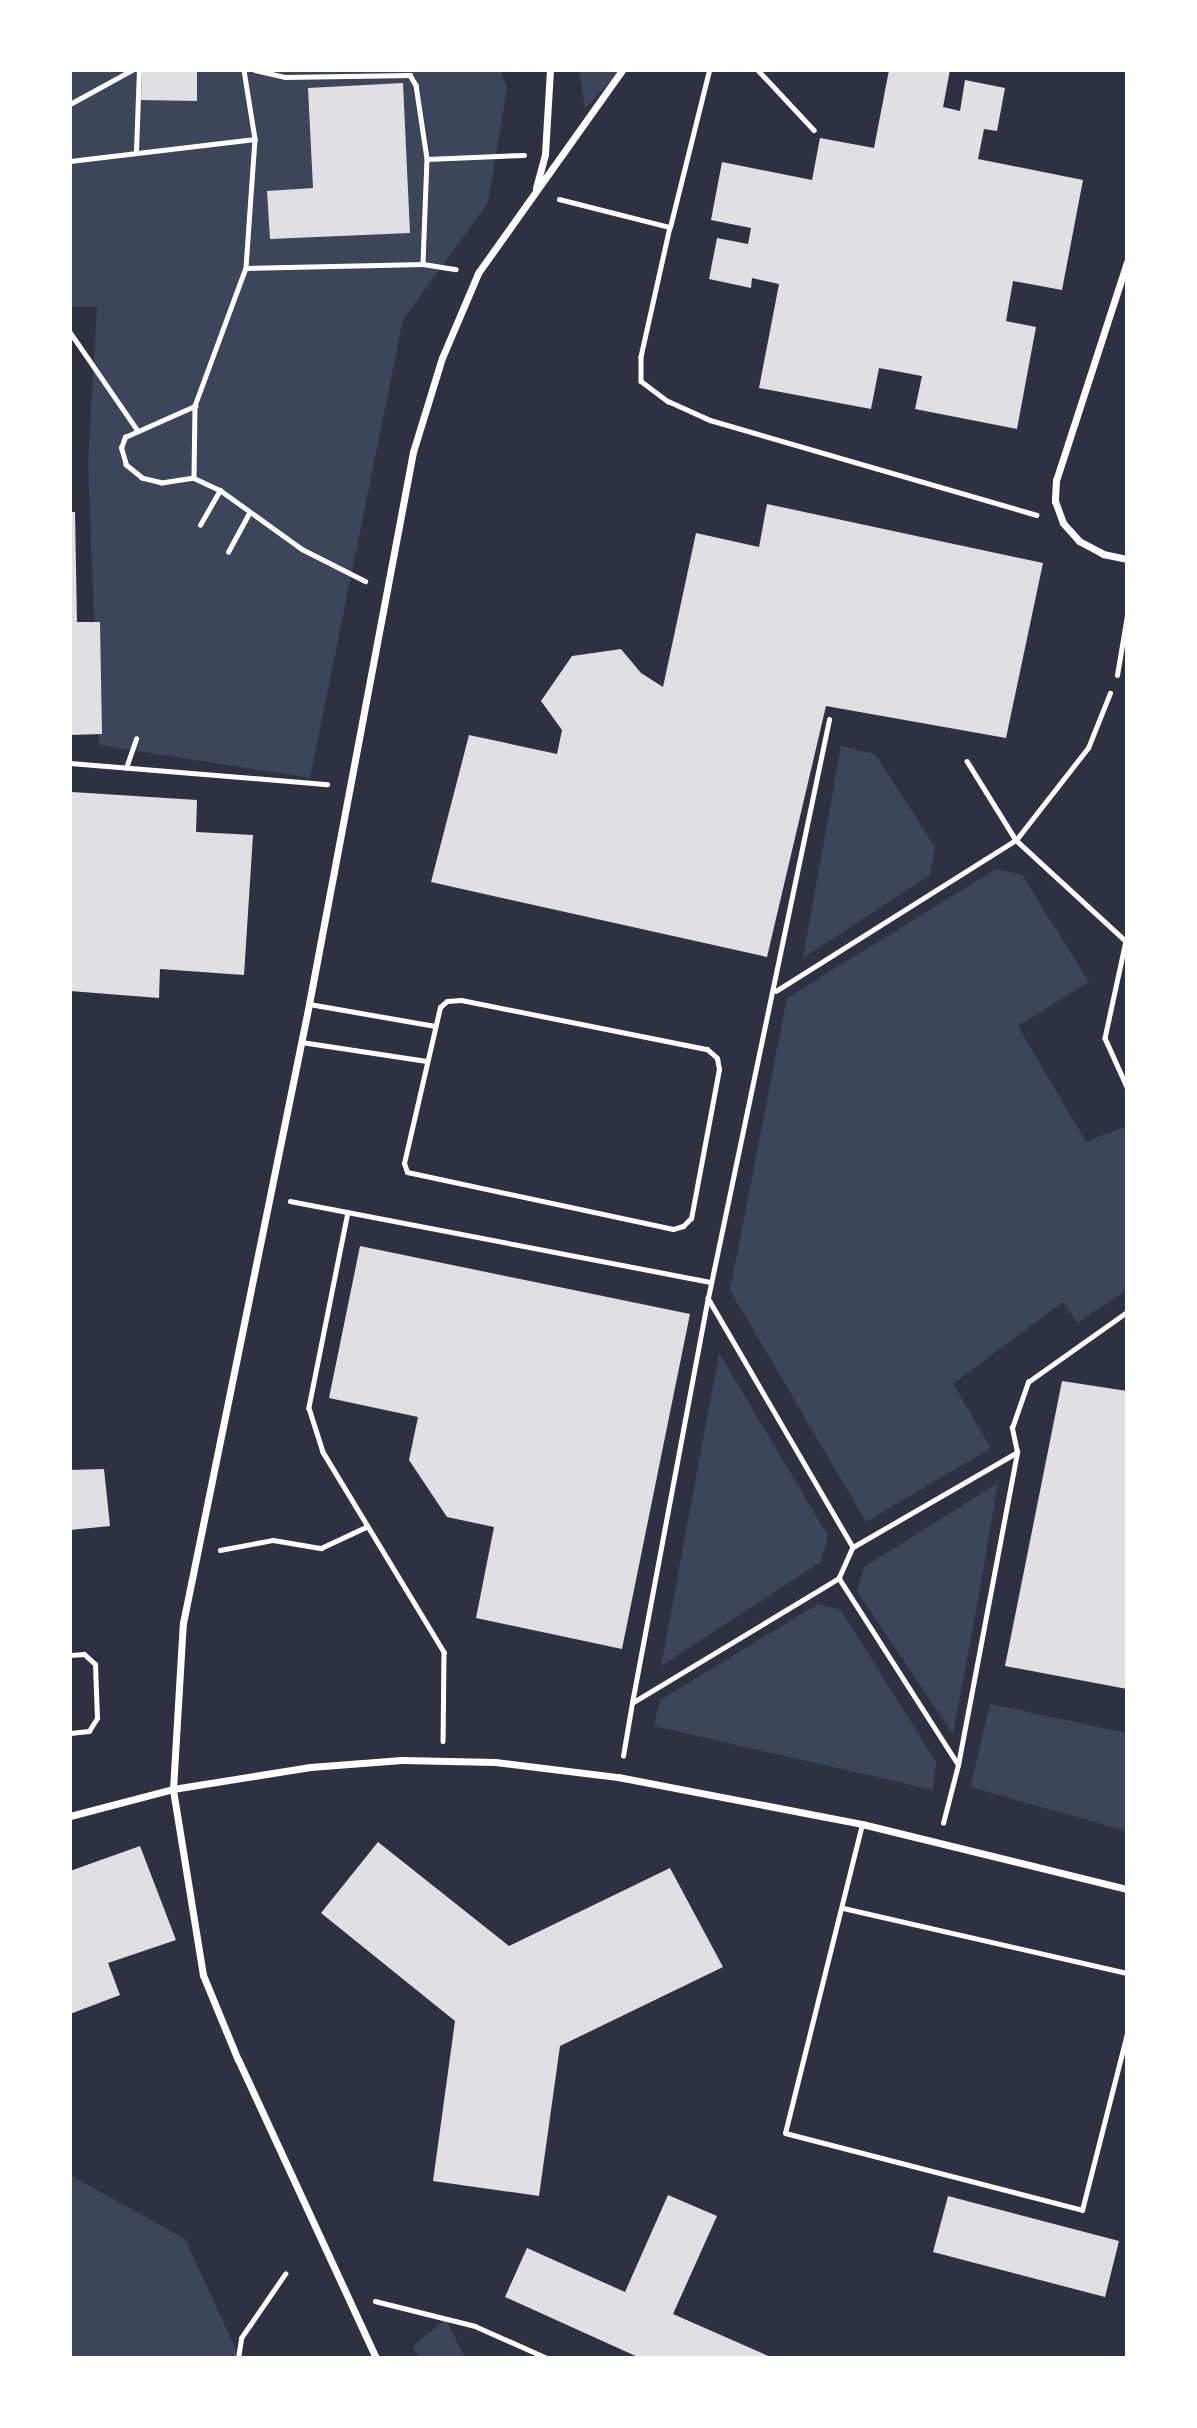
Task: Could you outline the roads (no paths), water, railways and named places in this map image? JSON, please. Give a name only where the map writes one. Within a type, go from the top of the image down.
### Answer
[{"type":"street","points":[[535,192],[545,154],[550,70]]},
{"type":"street","points":[[376,2358],[203,1975],[173,1789],[183,1623],[309,1004],[413,452],[442,358],[478,273],[622,70]]},
{"type":"street","points":[[1127,262],[1056,480],[1055,501],[1063,523],[1080,541],[1102,554],[1127,559]]},
{"type":"street","points":[[70,1816],[173,1789],[310,1767],[443,1761],[495,1762],[618,1777],[862,1824],[939,1840],[1127,1889]]},
{"type":"lane","points":[[1117,675],[1127,615]]},
{"type":"lane","points":[[461,1000],[707,1049],[717,1058],[719,1069],[691,1217],[673,1229],[407,1172],[404,1163],[435,1026],[440,1007],[447,1001],[461,1000]]},
{"type":"lane","points":[[309,1004],[435,1026]]},
{"type":"lane","points":[[301,1042],[427,1061]]},
{"type":"lane","points":[[70,1655],[85,1654],[95,1664],[97,1718],[89,1731],[70,1733]]},
{"type":"lane","points":[[862,1824],[785,2133],[1082,2210],[1127,2034]]},
{"type":"lane","points":[[843,1908],[1127,1973]]}]
